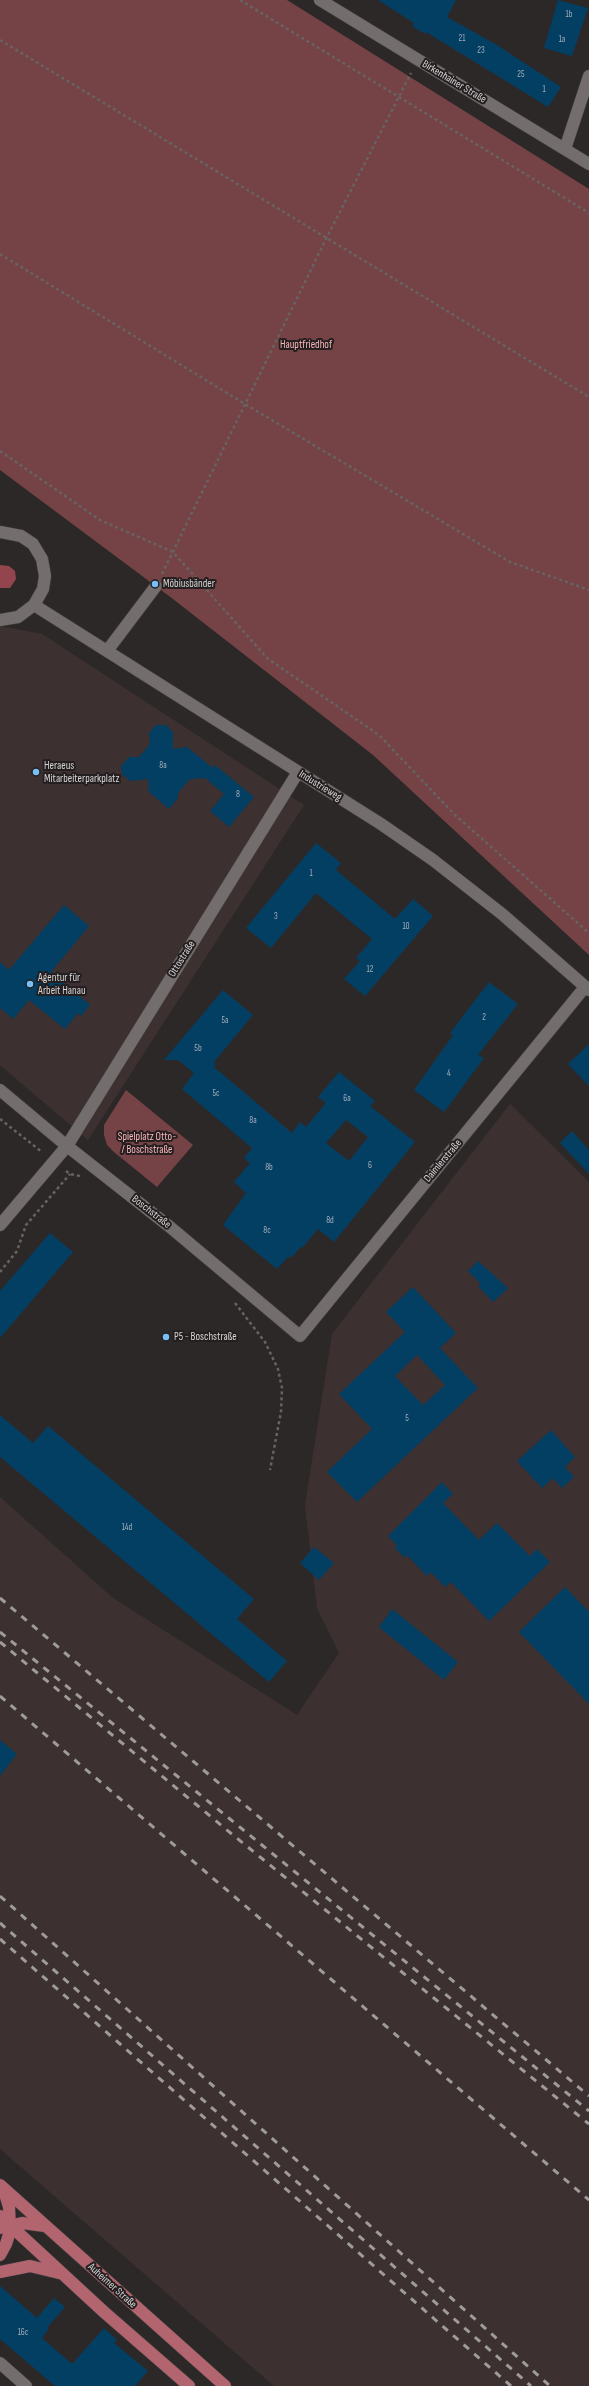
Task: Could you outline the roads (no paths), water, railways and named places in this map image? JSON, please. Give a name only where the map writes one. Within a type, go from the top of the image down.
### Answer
[{"type":"main road","name":"Auheimer Straße","points":[[2,2187],[225,2386]]},
{"type":"main road","points":[[0,2255],[6,2244],[5,2227],[10,2207],[2,2187]]},
{"type":"main road","points":[[0,2216],[5,2227],[66,2276],[189,2386]]},
{"type":"main road","points":[[5,2227],[33,2223],[45,2226]]},
{"type":"main road","points":[[0,2272],[30,2266],[42,2267],[66,2276]]},
{"type":"street","name":"Birkenhainer Straße","points":[[320,0],[589,164]]},
{"type":"street","points":[[565,149],[589,76]]},
{"type":"street","points":[[0,532],[21,536],[33,544],[42,559],[45,576],[43,589],[34,605],[18,617],[0,620]]},
{"type":"street","points":[[107,651],[156,586]]},
{"type":"street","name":"Industrieweg","points":[[34,605],[381,824],[433,860],[502,914],[587,988]]},
{"type":"street","name":"Ottostraße","points":[[0,1225],[67,1146],[298,772]]},
{"type":"street","name":"Daimlerstraße","points":[[300,1336],[587,988]]},
{"type":"street","name":"Boschstraße","points":[[0,1090],[67,1146],[170,1227],[300,1336]]},
{"type":"street","points":[[0,2363],[26,2386]]},
{"type":"railway","points":[[0,1598],[589,2096]]},
{"type":"railway","points":[[0,1632],[589,2111]]},
{"type":"railway","points":[[0,1642],[233,1835],[589,2124]]},
{"type":"railway","points":[[0,1696],[589,2200]]},
{"type":"railway","points":[[0,1896],[550,2386]]},
{"type":"railway","points":[[0,1923],[531,2386]]},
{"type":"railway","points":[[0,1939],[511,2386]]},
{"type":"place","name":"Möbiusbänder","points":[[155,584]]},
{"type":"place","name":"Heraeus Mitarbeiterparkplatz","points":[[36,772]]},
{"type":"place","name":"Agentur für Arbeit Hanau","points":[[30,984]]},
{"type":"place","name":"P5 - Boschstraße","points":[[166,1337]]},
{"type":"park label","name":"Hauptfriedhof","points":[[306,345]]},
{"type":"park label","name":"Spielplatz Otto- / Boschstraße","points":[[147,1143]]}]
